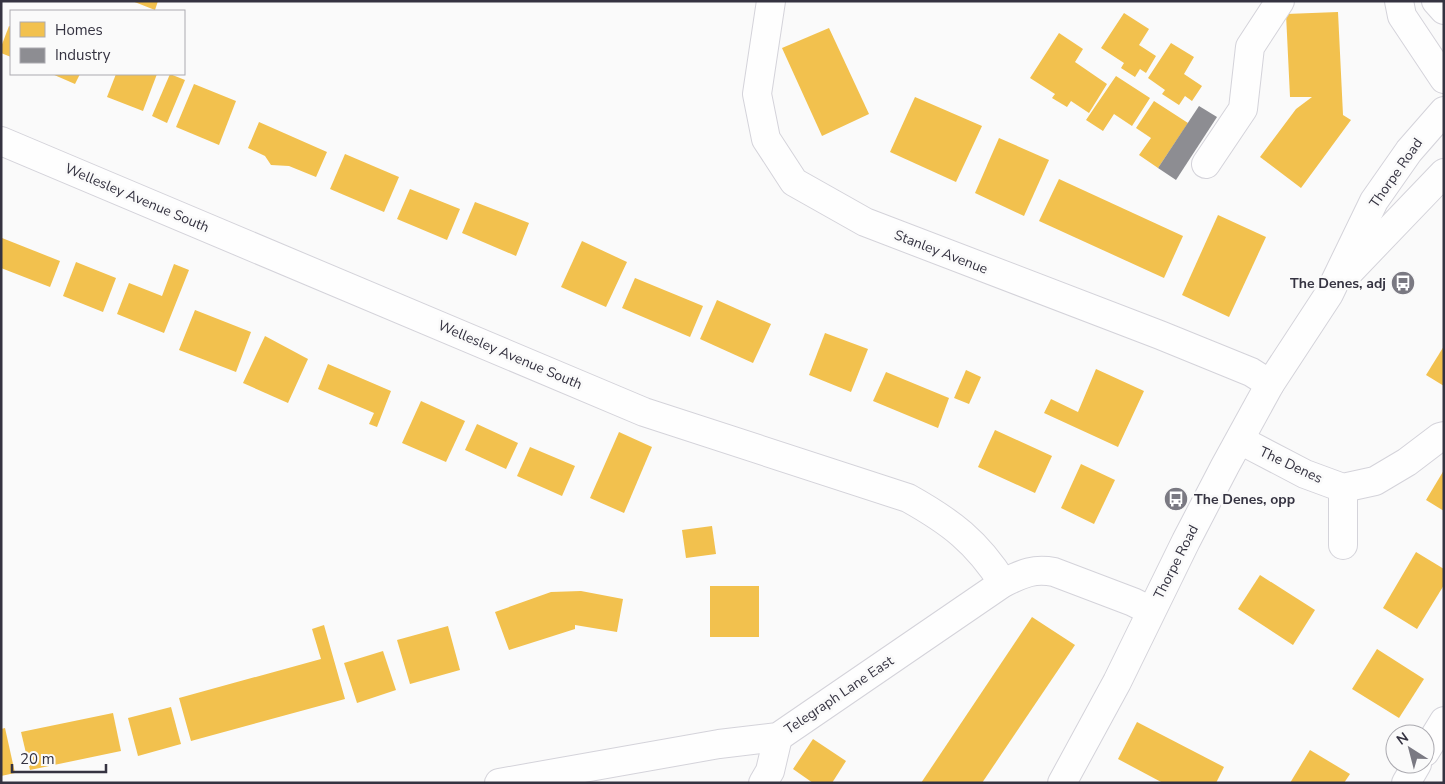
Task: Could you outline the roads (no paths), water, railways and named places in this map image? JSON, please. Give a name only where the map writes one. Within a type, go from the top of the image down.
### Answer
[{"type":"street","name":"Stanley Avenue","points":[[771,1],[757,94],[766,139],[794,182],[865,222],[1160,335],[1251,372],[1270,384]]},
{"type":"street","points":[[1206,164],[1243,109],[1250,47],[1280,1]]},
{"type":"street","points":[[1399,1],[1402,16],[1444,79]]},
{"type":"street","points":[[1436,1],[1444,10]]},
{"type":"street","name":"Thorpe Road","points":[[1062,783],[1117,682],[1186,541],[1270,384],[1329,294],[1374,201],[1409,151],[1444,111]]},
{"type":"street","name":"Wellesley Avenue South","points":[[1,141],[644,412],[908,498],[936,514],[971,541],[990,564],[1003,584]]},
{"type":"street","name":"Thorpe Road","points":[[1329,294],[1444,173]]},
{"type":"street","points":[[1344,545],[1343,488],[1374,481],[1407,462],[1444,436]]},
{"type":"street","name":"The Denes","points":[[1240,440],[1305,474],[1343,488]]},
{"type":"street","name":"Telegraph Lane East","points":[[499,783],[719,744],[778,736],[1003,584],[1025,573],[1041,570],[1054,572],[1151,611]]},
{"type":"street","points":[[763,783],[770,771],[778,736]]},
{"type":"place","name":"The Denes, adj","points":[[1403,283]]},
{"type":"place","name":"The Denes, opp","points":[[1176,499]]}]
